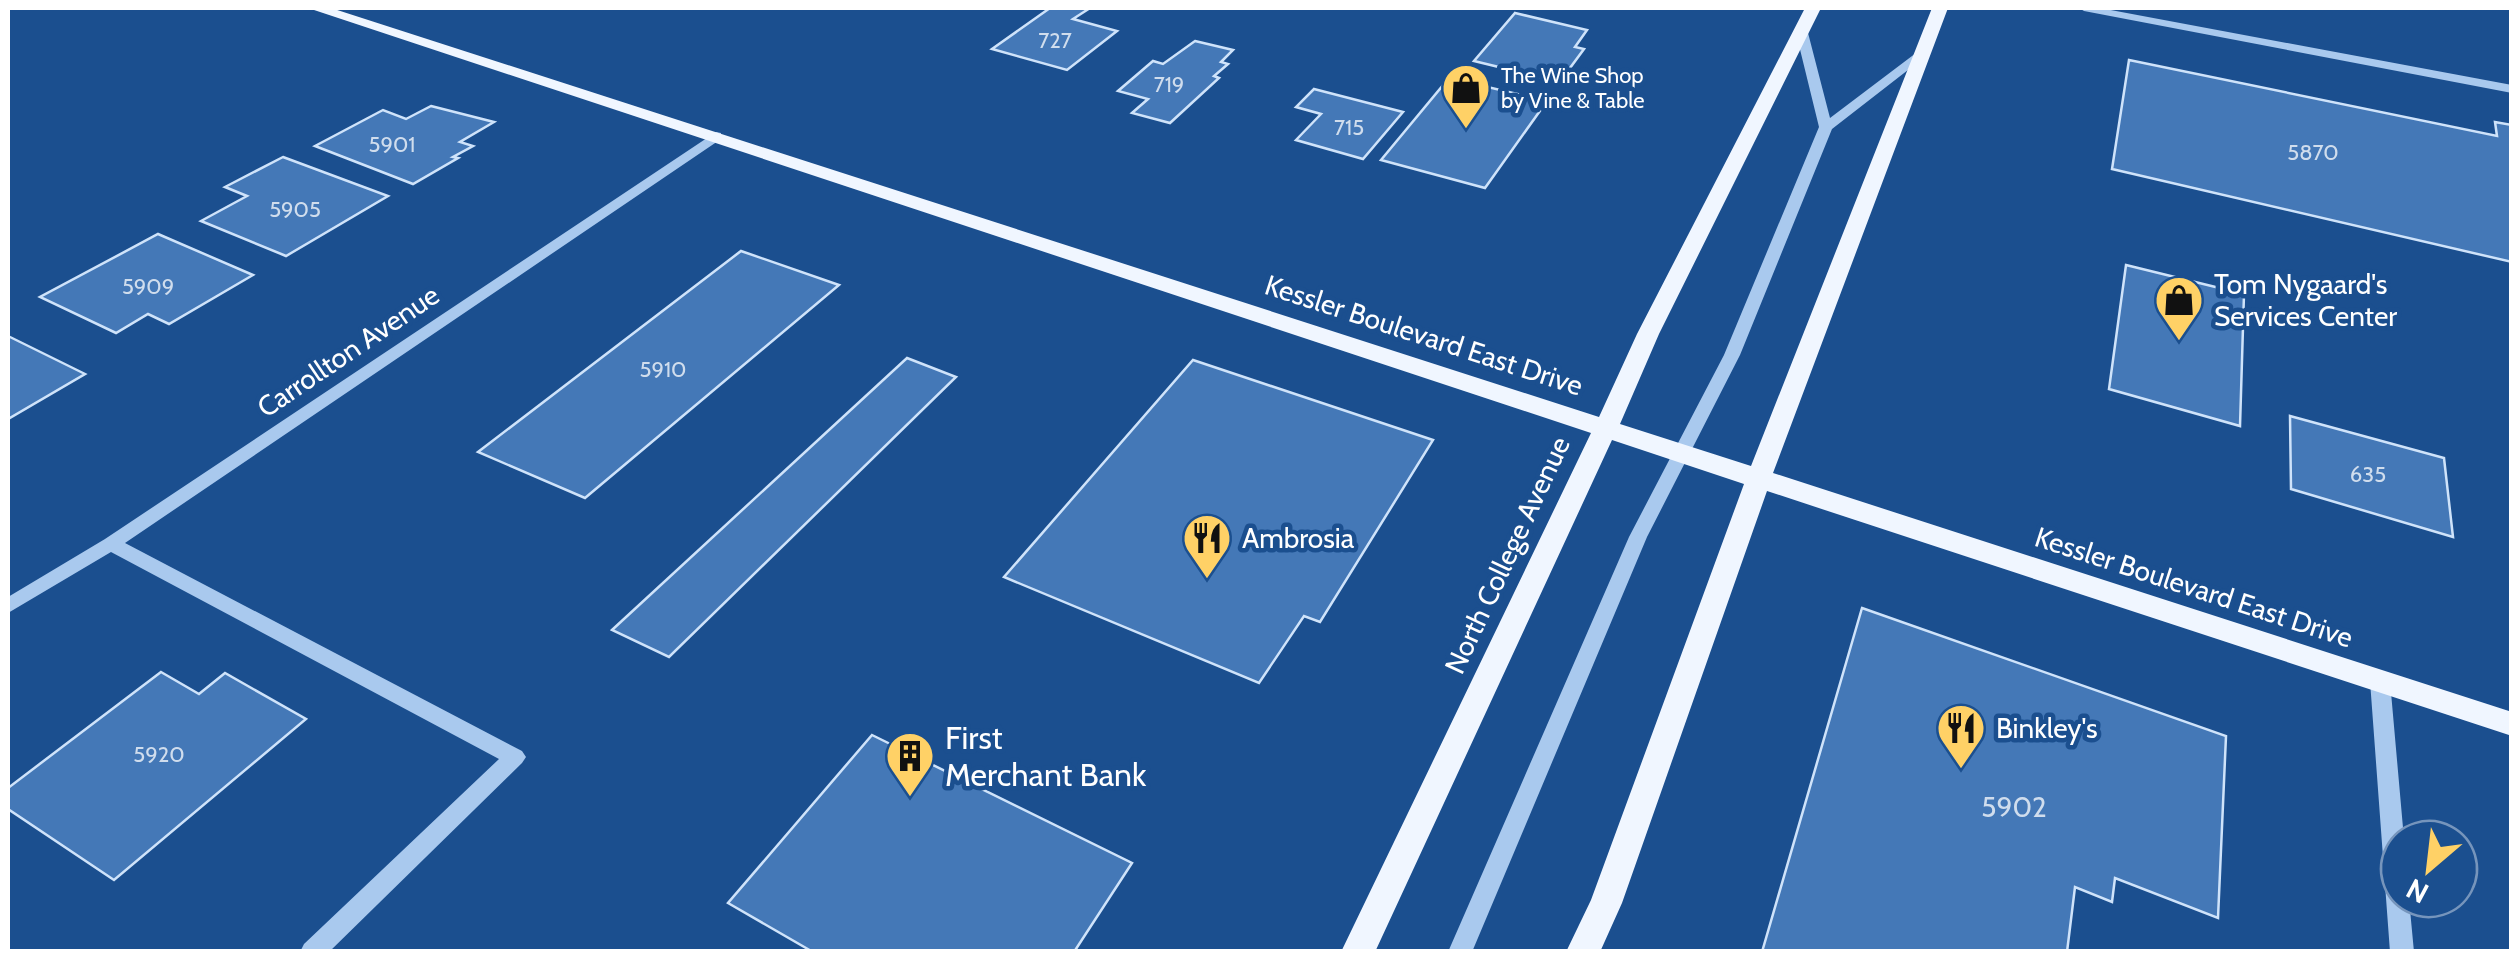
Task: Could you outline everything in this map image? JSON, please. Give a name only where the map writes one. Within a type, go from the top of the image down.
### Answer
[{"type":"main road","name":"Kessler Boulevard East Drive","points":[[316,8],[2512,724]]},
{"type":"main road","name":"North College Avenue","points":[[1358,952],[1648,334],[1813,8]]},
{"type":"main road","points":[[1583,952],[1606,902],[1758,479],[1940,8]]},
{"type":"street","points":[[2084,8],[2512,89]]},
{"type":"street","points":[[1802,29],[1826,126]]},
{"type":"street","points":[[1460,952],[1638,537],[1732,355],[1826,126],[1920,56]]},
{"type":"street","name":"Carrollton Avenue","points":[[8,606],[111,544],[716,136]]},
{"type":"street","points":[[111,544],[515,757],[312,952]]},
{"type":"street","points":[[2380,681],[2402,952]]},
{"type":"building","points":[[1050,8],[1090,8],[1073,19],[1117,31],[1067,70],[992,49]]},
{"type":"building","points":[[1515,13],[1587,30],[1575,47],[1584,49],[1567,72],[1557,70],[1548,79],[1474,61]]},
{"type":"building","points":[[1195,41],[1233,50],[1221,62],[1228,64],[1214,76],[1219,78],[1170,123],[1132,113],[1148,99],[1118,91],[1153,61],[1163,64]]},
{"type":"building","points":[[2129,60],[2497,136],[2495,122],[2512,125],[2512,262],[2112,169]]},
{"type":"building","name":"The Wine Shop by Vine & Table","points":[[1449,78],[1547,101],[1485,188],[1381,160]]},
{"type":"building","points":[[1314,89],[1403,112],[1363,159],[1296,140],[1321,114],[1296,107]]},
{"type":"building","points":[[431,106],[494,122],[460,142],[473,146],[453,157],[458,158],[413,184],[315,146],[383,110],[406,119]]},
{"type":"building","points":[[283,157],[388,196],[286,256],[201,221],[247,196],[225,187]]},
{"type":"building","points":[[158,234],[253,275],[169,324],[148,314],[116,333],[40,297]]},
{"type":"building","points":[[741,251],[839,285],[585,498],[478,452]]},
{"type":"building","name":"Tom Nygaard's Services Center","points":[[2126,265],[2244,294],[2240,426],[2109,389]]},
{"type":"building","points":[[8,336],[85,374],[8,419]]},
{"type":"building","points":[[907,358],[956,377],[669,657],[612,630]]},
{"type":"building","points":[[1193,360],[1433,440],[1320,622],[1304,616],[1259,683],[1004,577]]},
{"type":"building","points":[[2290,416],[2444,458],[2453,537],[2291,489]]},
{"type":"building","points":[[1862,608],[2226,736],[2218,918],[2115,878],[2112,902],[2075,887],[2067,952],[1762,952]]},
{"type":"building","points":[[161,672],[199,694],[225,673],[306,719],[114,880],[8,809],[8,788]]},
{"type":"building","name":"First Merchant Bank","points":[[872,735],[1132,863],[1074,952],[813,952],[728,903]]},
{"type":"place","name":"The Wine Shop by Vine & Table","points":[[1466,130]]},
{"type":"place","name":"Tom Nygaard's Services Center","points":[[2179,342]]},
{"type":"place","name":"Ambrosia","points":[[1207,580]]},
{"type":"place","name":"Binkley's","points":[[1961,770]]},
{"type":"place","name":"First Merchant Bank","points":[[910,798]]}]
